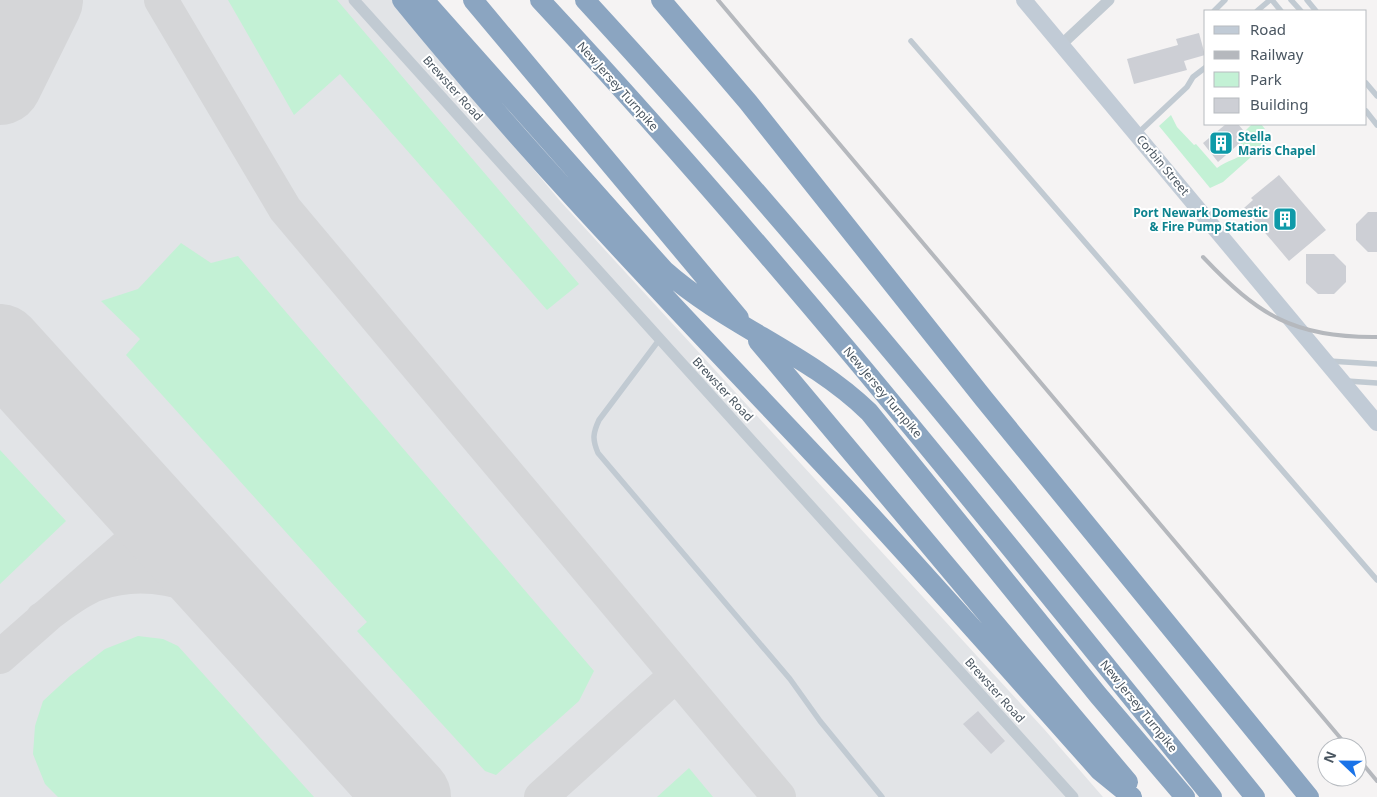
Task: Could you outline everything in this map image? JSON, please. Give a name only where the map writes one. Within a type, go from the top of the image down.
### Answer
[{"type":"highway","points":[[402,0],[490,106],[602,230],[888,535],[1100,771],[1132,797]]},
{"type":"highway","points":[[424,0],[648,254],[675,280],[711,307],[827,376],[853,397],[878,422],[1098,695],[1185,797]]},
{"type":"highway","points":[[472,0],[1141,797]]},
{"type":"highway","name":"New Jersey Turnpike","points":[[540,0],[628,96],[817,312],[958,482],[1212,797]]},
{"type":"highway","points":[[585,0],[722,153],[894,354],[1255,797]]},
{"type":"highway","points":[[661,0],[754,109],[984,399],[1309,797]]},
{"type":"main road","name":"Corbin Street","points":[[1024,0],[1377,424]]},
{"type":"street","name":"Brewster Road","points":[[354,0],[1073,797]]},
{"type":"street","points":[[1062,44],[1109,0]]},
{"type":"lane","points":[[1215,10],[1225,0]]},
{"type":"lane","points":[[1258,10],[1271,0],[1280,10]]},
{"type":"lane","points":[[1291,0],[1300,10]]},
{"type":"lane","points":[[1307,0],[1315,10]]},
{"type":"lane","points":[[911,42],[1377,580]]},
{"type":"lane","points":[[1136,134],[1204,69]]},
{"type":"lane","points":[[1367,84],[1377,96]]},
{"type":"lane","points":[[1367,112],[1377,125]]},
{"type":"lane","points":[[659,340],[599,420],[593,434],[593,442],[598,453],[790,679],[820,721],[882,797]]},
{"type":"lane","points":[[1325,361],[1377,364]]},
{"type":"lane","points":[[1341,381],[1377,383]]},
{"type":"shaded area","points":[[0,0],[392,0],[561,202],[1044,729],[1103,797],[0,797]]},
{"type":"green space","points":[[228,0],[337,0],[579,284],[547,310],[340,74],[294,115]]},
{"type":"green space","points":[[1171,115],[1177,127],[1194,145],[1196,144],[1217,168],[1247,151],[1240,143],[1248,136],[1245,131],[1251,125],[1262,125],[1265,129],[1259,133],[1269,141],[1223,182],[1210,188],[1159,126]]},
{"type":"green space","points":[[181,243],[211,263],[238,256],[594,671],[579,701],[496,775],[485,771],[357,631],[367,622],[126,355],[140,339],[101,301],[138,289]]},
{"type":"green space","points":[[0,450],[66,521],[0,584]]},
{"type":"green space","points":[[138,636],[163,639],[178,646],[314,797],[58,797],[45,784],[33,754],[35,726],[43,701],[70,676],[105,649]]},
{"type":"green space","points":[[689,768],[713,797],[657,797]]},
{"type":"building","points":[[1199,33],[1204,55],[1184,61],[1187,70],[1134,84],[1127,59],[1178,45],[1176,39]]},
{"type":"building","name":"Stella Maris Chapel","points":[[1225,125],[1239,125],[1248,136],[1218,162],[1203,143]]},
{"type":"building","name":"Port Newark Domestic & Fire Pump Station","points":[[1279,175],[1326,230],[1289,261],[1244,208],[1253,200],[1251,198]]},
{"type":"building","points":[[1368,212],[1377,212],[1377,252],[1368,252],[1356,240],[1356,224]]},
{"type":"building","points":[[1306,254],[1334,254],[1346,266],[1346,282],[1334,294],[1318,294],[1306,283]]},
{"type":"building","points":[[978,711],[1005,741],[991,754],[963,724]]},
{"type":"taxiway","points":[[161,0],[285,209],[779,797]]},
{"type":"taxiway","points":[[0,657],[157,519]]},
{"type":"taxiway","points":[[42,619],[75,595],[97,584],[114,579],[149,577],[185,583],[201,589],[239,612],[258,630]]},
{"type":"taxiway","points":[[541,797],[676,675]]},
{"type":"runway","points":[[0,83],[41,0]]},
{"type":"runway","points":[[0,346],[409,797]]},
{"type":"railway","points":[[718,0],[1340,737]]},
{"type":"railway","points":[[1203,257],[1242,294],[1260,308],[1280,319],[1323,333],[1377,337]]},
{"type":"railway","points":[[1367,769],[1377,781]]},
{"type":"place","name":"Stella Maris Chapel","points":[[1221,143]]},
{"type":"place","name":"Port Newark Domestic & Fire Pump Station","points":[[1285,219]]}]
